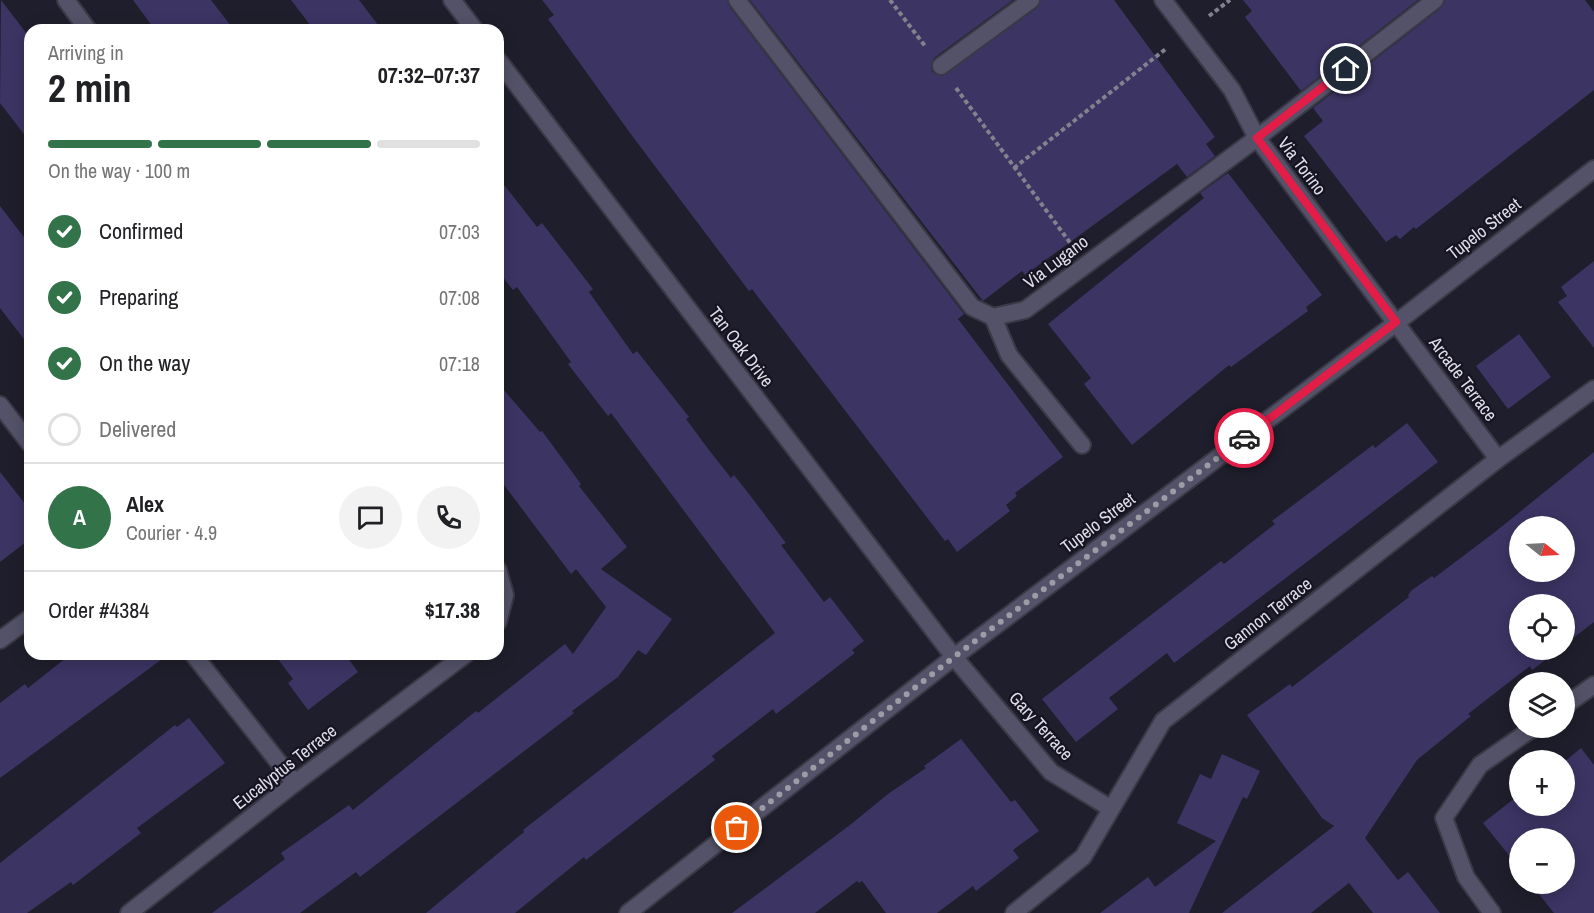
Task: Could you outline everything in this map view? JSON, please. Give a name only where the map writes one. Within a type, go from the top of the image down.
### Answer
[{"type":"street","points":[[66,0],[84,24]]},
{"type":"street","points":[[452,0],[470,24]]},
{"type":"street","points":[[737,0],[972,307],[993,317],[1009,355],[1082,445]]},
{"type":"street","points":[[941,66],[1031,0]]},
{"type":"street","name":"Via Torino","points":[[1163,0],[1232,90],[1257,138],[1396,322]]},
{"type":"street","name":"Via Lugano","points":[[993,317],[1026,310],[1086,263],[1257,138],[1436,0]]},
{"type":"street","name":"Tan Oak Drive","points":[[504,68],[954,657]]},
{"type":"street","name":"Tupelo Street","points":[[628,913],[954,657],[1594,169]]},
{"type":"street","name":"Arcade Terrace","points":[[1396,322],[1498,459]]},
{"type":"street","name":"Gannon Terrace","points":[[1014,913],[1083,857],[1163,721],[1498,459],[1594,389]]},
{"type":"street","points":[[0,405],[24,436]]},
{"type":"street","points":[[0,640],[24,622]]},
{"type":"street","name":"Gary Terrace","points":[[954,657],[1051,772],[1110,808]]},
{"type":"street","points":[[198,660],[295,783]]},
{"type":"street","name":"Eucalyptus Terrace","points":[[129,913],[295,783],[458,660]]},
{"type":"street","points":[[1575,698],[1594,685]]},
{"type":"street","points":[[1492,913],[1466,877],[1444,819],[1480,765],[1519,738]]},
{"type":"path","points":[[890,0],[1086,263]]},
{"type":"path","points":[[1014,168],[1230,0]]},
{"type":"building","points":[[1,0],[24,30],[24,134],[0,103]]},
{"type":"building","points":[[133,0],[211,0],[229,24],[151,24]]},
{"type":"building","points":[[291,0],[359,0],[377,24],[309,24]]},
{"type":"building","points":[[542,0],[727,0],[729,6],[964,314],[958,319],[1063,457],[1015,493],[1017,496],[1006,505],[1010,511],[957,552],[948,539],[945,541],[752,289],[749,291],[630,133],[548,19],[554,15]]},
{"type":"building","points":[[750,0],[1013,0],[934,58],[932,72],[942,76],[1037,8],[1041,0],[1114,0],[1215,137],[1206,144],[1215,156],[1187,177],[1177,164],[1025,275],[1022,271],[983,301]]},
{"type":"building","points":[[1243,0],[1418,0],[1301,91],[1245,17],[1252,11]]},
{"type":"building","points":[[1445,0],[1585,0],[1594,12],[1594,90],[1416,229],[1414,227],[1400,239],[1396,235],[1386,242],[1304,136],[1323,121],[1313,108],[1441,8]]},
{"type":"building","points":[[1228,173],[1322,295],[1306,307],[1308,311],[1231,367],[1229,365],[1132,445],[1084,384],[1091,378],[1048,324],[1204,198],[1200,193]]},
{"type":"building","points":[[504,185],[537,227],[542,223],[593,289],[589,292],[633,354],[637,351],[689,417],[686,419],[709,450],[731,478],[734,475],[749,494],[786,543],[781,545],[824,602],[830,597],[864,641],[852,650],[855,653],[776,714],[773,709],[712,756],[715,760],[586,860],[584,857],[515,913],[426,913],[524,832],[523,830],[775,633],[611,413],[608,416],[568,364],[571,362],[517,287],[513,290],[504,279]]},
{"type":"building","points":[[0,206],[24,237],[24,339],[0,308]]},
{"type":"building","points":[[1594,261],[1594,348],[1558,302],[1567,296],[1561,287]]},
{"type":"building","points":[[1519,334],[1551,377],[1508,409],[1476,366]]},
{"type":"building","points":[[504,390],[540,432],[542,431],[581,484],[579,486],[627,547],[601,569],[672,619],[646,655],[638,650],[618,677],[572,711],[574,713],[360,877],[356,872],[300,913],[212,913],[285,859],[281,853],[349,805],[353,810],[476,711],[478,713],[565,644],[573,654],[606,607],[576,569],[571,574],[504,485]]},
{"type":"building","points":[[1407,423],[1438,462],[1174,663],[1167,653],[1109,698],[1118,709],[1076,742],[1042,699],[1221,561],[1224,564],[1275,524],[1272,521],[1373,445],[1375,448]]},
{"type":"building","points":[[1594,452],[1594,622],[1575,637],[1575,594],[1509,594],[1509,660],[1546,660],[1532,670],[1530,666],[1522,672],[1509,672],[1509,682],[1468,714],[1471,716],[1417,760],[1365,838],[1398,880],[1408,872],[1440,913],[1373,913],[1349,883],[1311,913],[1222,913],[1334,826],[1322,818],[1247,715],[1290,684],[1292,687],[1409,597],[1412,590],[1432,576],[1434,578],[1509,521],[1509,582],[1575,582],[1575,516],[1515,516]]},
{"type":"building","points":[[0,472],[24,502],[24,544],[0,562]]},
{"type":"building","points":[[63,660],[161,660],[0,778],[0,703],[25,684],[28,688]]},
{"type":"building","points":[[279,660],[349,660],[358,672],[308,710],[288,683],[293,679]]},
{"type":"building","points":[[189,718],[225,763],[137,828],[141,833],[73,885],[71,882],[27,913],[0,913],[0,863],[175,725],[177,727]]},
{"type":"building","points":[[961,739],[1011,802],[1015,800],[1039,831],[1013,850],[1019,858],[976,891],[973,886],[937,913],[886,913],[862,881],[859,883],[857,881],[815,913],[732,913],[888,794],[926,768],[924,766]]},
{"type":"building","points":[[1581,748],[1594,765],[1594,913],[1554,913],[1539,894],[1575,894],[1575,828],[1509,828],[1509,855],[1483,823],[1509,803],[1509,816],[1575,816],[1575,753]]},
{"type":"building","points":[[1222,754],[1260,771],[1247,799],[1243,797],[1189,913],[1100,913],[1148,877],[1155,887],[1216,841],[1177,823],[1200,774],[1211,779]]},
{"type":"way so far","points":[[737,828],[954,657],[1244,438]]},
{"type":"route","points":[[1244,438],[1396,322],[1257,138],[1346,69]]}]
